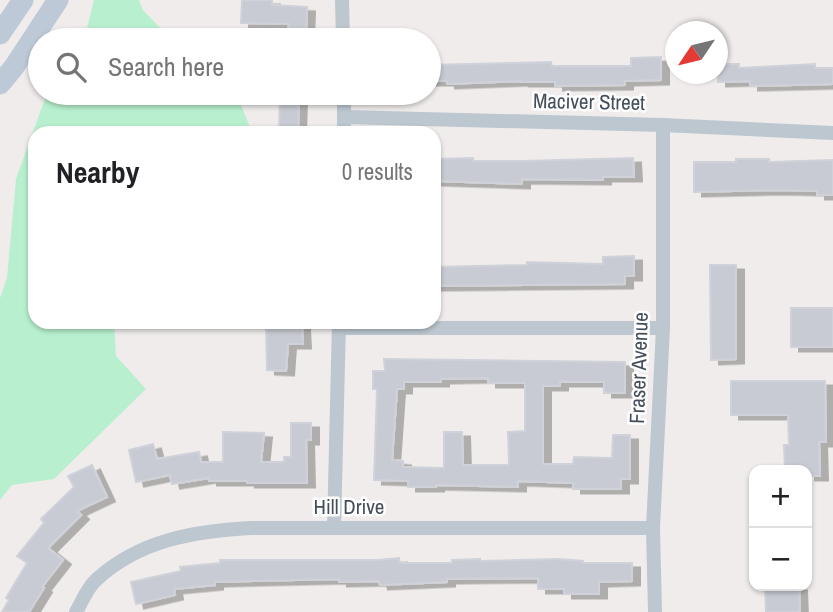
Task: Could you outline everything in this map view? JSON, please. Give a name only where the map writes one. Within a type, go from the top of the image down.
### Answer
[{"type":"main road","points":[[0,34],[23,0]]},
{"type":"main road","points":[[40,28],[58,0]]},
{"type":"main road","points":[[0,84],[28,47]]},
{"type":"street","points":[[342,0],[343,28]]},
{"type":"street","points":[[344,105],[344,126]]},
{"type":"street","name":"Maciver Street","points":[[345,117],[663,125],[833,133]]},
{"type":"street","name":"Fraser Avenue","points":[[655,612],[653,528],[663,328],[663,125]]},
{"type":"street","points":[[441,326],[663,328]]},
{"type":"street","points":[[334,528],[339,329]]},
{"type":"street","name":"Hill Drive","points":[[76,612],[94,581],[138,551],[170,539],[208,531],[334,528],[653,528]]},
{"type":"green space","points":[[94,0],[139,0],[143,10],[160,28],[87,28]]},
{"type":"green space","points":[[43,105],[241,105],[250,126],[35,126]]},
{"type":"green space","points":[[28,146],[28,329],[114,329],[116,356],[146,389],[54,479],[12,485],[0,500],[0,298],[7,278],[16,179]]},
{"type":"building","points":[[242,0],[272,0],[272,5],[307,7],[306,28],[289,28],[289,24],[241,23]]},
{"type":"building","points":[[661,57],[661,80],[625,81],[625,85],[555,86],[555,82],[447,84],[447,81],[441,81],[441,65],[551,62],[552,66],[631,66],[631,58]]},
{"type":"building","points":[[728,64],[739,64],[739,68],[815,64],[815,68],[833,68],[833,84],[750,86],[750,81],[728,82]]},
{"type":"building","points":[[280,105],[299,105],[298,126],[279,126]]},
{"type":"building","points":[[633,158],[634,177],[603,177],[603,180],[522,179],[522,184],[441,181],[441,159],[522,161]]},
{"type":"building","points":[[736,159],[769,159],[769,162],[833,160],[833,195],[817,195],[817,191],[776,190],[694,192],[694,162],[736,162]]},
{"type":"building","points":[[634,256],[634,276],[625,276],[625,284],[441,286],[441,267],[527,265],[527,262],[603,264],[603,257]]},
{"type":"building","points":[[710,265],[736,265],[736,359],[711,360]]},
{"type":"building","points":[[791,308],[833,308],[833,347],[791,347]]},
{"type":"building","points":[[266,329],[302,329],[303,344],[288,344],[286,371],[267,370]]},
{"type":"building","points":[[384,359],[625,362],[625,393],[604,393],[604,382],[560,382],[560,386],[543,386],[543,464],[573,464],[574,457],[612,458],[613,435],[630,435],[630,479],[621,479],[621,489],[573,489],[573,483],[518,481],[518,487],[408,487],[408,481],[374,480],[377,389],[373,389],[373,371],[385,371]],"holes":[[[488,378],[488,383],[525,383],[525,431],[508,432],[509,465],[463,465],[462,432],[444,432],[444,468],[403,467],[403,461],[392,460],[397,389],[404,389],[404,382]]]},
{"type":"building","points":[[731,381],[825,381],[826,442],[819,442],[820,476],[812,476],[812,465],[785,465],[784,445],[789,445],[788,415],[731,415]]},
{"type":"building","points":[[291,423],[311,423],[311,440],[306,440],[307,483],[247,483],[209,481],[209,478],[172,484],[170,475],[136,482],[129,450],[153,444],[157,459],[199,452],[201,462],[223,462],[223,432],[264,433],[261,462],[284,462],[284,457],[291,457]]},
{"type":"building","points":[[92,465],[107,497],[77,511],[81,515],[48,548],[63,560],[42,587],[44,588],[29,612],[2,612],[9,600],[6,598],[27,563],[17,556],[44,523],[41,519],[74,487],[68,476]]},
{"type":"building","points":[[399,558],[400,563],[559,559],[583,563],[632,563],[632,581],[599,582],[599,594],[564,594],[564,589],[538,589],[538,578],[447,579],[447,582],[380,585],[379,581],[339,582],[339,579],[215,582],[215,585],[174,589],[175,595],[136,604],[131,582],[181,571],[180,567],[220,563],[220,560]]},
{"type":"building","points":[[765,591],[799,591],[800,612],[766,612]]}]
